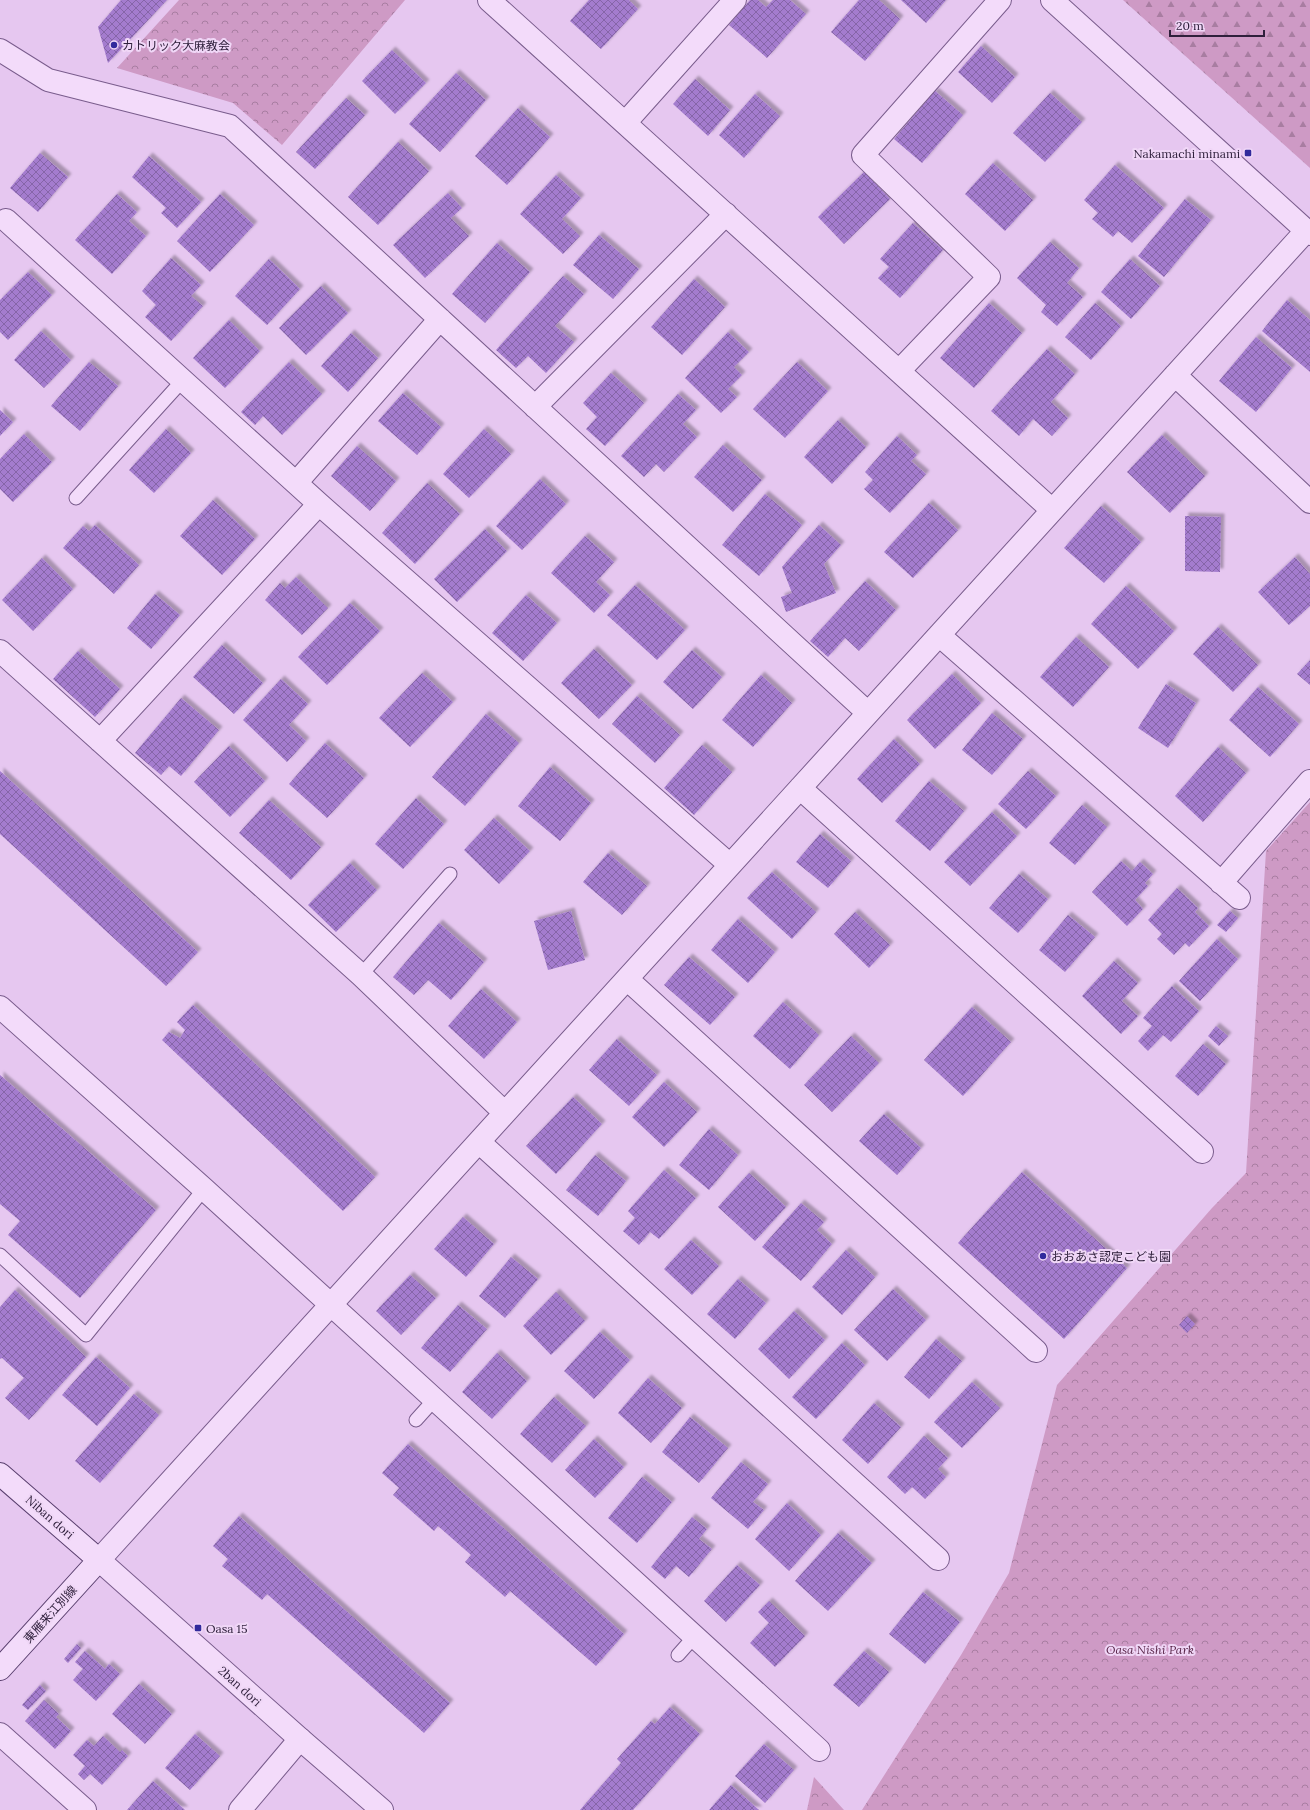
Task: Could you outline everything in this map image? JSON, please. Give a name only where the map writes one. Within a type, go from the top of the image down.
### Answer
[{"type":"street","points":[[490,0],[1052,510]]},
{"type":"street","points":[[625,123],[735,0]]},
{"type":"street","points":[[899,371],[989,277],[863,155],[1000,0]]},
{"type":"street","points":[[1052,0],[1308,232]]},
{"type":"street","points":[[0,50],[48,80],[230,126],[868,713]]},
{"type":"street","points":[[535,407],[726,214]]},
{"type":"street","points":[[6,220],[319,504],[730,865]]},
{"type":"street","name":"東雁来江別線","points":[[0,1669],[1052,510],[1308,232]]},
{"type":"street","points":[[296,483],[440,319]]},
{"type":"street","points":[[1175,375],[1310,502]]},
{"type":"street","points":[[100,741],[319,504]]},
{"type":"street","points":[[939,635],[1239,898]]},
{"type":"street","points":[[0,652],[360,974],[505,1113]]},
{"type":"street","points":[[1221,883],[1310,781]]},
{"type":"street","points":[[800,788],[1202,1152]]},
{"type":"street","points":[[627,979],[1036,1351]]},
{"type":"street","points":[[0,1007],[204,1189],[330,1306],[819,1750]]},
{"type":"street","points":[[479,1142],[938,1559]]},
{"type":"street","name":"Niban dori","points":[[0,1474],[99,1560]]},
{"type":"street","name":"2ban dori","points":[[99,1560],[382,1810]]},
{"type":"street","points":[[0,1734],[85,1810]]},
{"type":"street","points":[[240,1810],[300,1739]]},
{"type":"lane","points":[[76,498],[183,380]]},
{"type":"lane","points":[[360,974],[450,874]]},
{"type":"lane","points":[[0,1255],[86,1335],[204,1189]]},
{"type":"lane","points":[[416,1420],[434,1400]]},
{"type":"lane","points":[[678,1655],[694,1637]]},
{"type":"green space","points":[[179,0],[405,0],[282,145],[233,103],[117,68]]},
{"type":"green space","points":[[1123,0],[1310,0],[1310,168]]},
{"type":"green space","name":"Oasa Nishi Park","points":[[1310,802],[1310,1810],[862,1810],[961,1655],[1009,1573],[1057,1385],[1212,1208],[1246,1173],[1266,851]]},
{"type":"green space","points":[[814,1777],[844,1810],[807,1810]]},
{"type":"building","name":"カトリック大麻教会","points":[[121,0],[167,0],[108,63],[98,27]]},
{"type":"building","points":[[589,0],[629,0],[638,9],[601,49],[570,21]]},
{"type":"building","points":[[750,0],[758,0],[766,7],[773,0],[790,0],[806,14],[767,58],[729,25]]},
{"type":"building","points":[[859,0],[879,0],[900,19],[865,61],[831,32]]},
{"type":"building","points":[[901,0],[946,0],[926,23]]},
{"type":"building","points":[[981,46],[1015,77],[992,103],[958,72]]},
{"type":"building","points":[[392,50],[426,83],[395,114],[362,81]]},
{"type":"building","points":[[456,73],[486,100],[440,152],[409,124]]},
{"type":"building","points":[[695,79],[730,110],[708,136],[673,104]]},
{"type":"building","points":[[935,91],[963,115],[922,163],[894,139]]},
{"type":"building","points":[[1050,93],[1082,122],[1045,162],[1013,133]]},
{"type":"building","points":[[755,94],[780,116],[744,158],[719,135]]},
{"type":"building","points":[[346,98],[365,115],[315,169],[296,152]]},
{"type":"building","points":[[518,108],[550,137],[507,185],[475,156]]},
{"type":"building","points":[[398,142],[429,171],[378,225],[348,197]]},
{"type":"building","points":[[40,153],[68,177],[38,212],[10,188]]},
{"type":"building","points":[[149,156],[201,202],[177,228],[161,213],[166,208],[132,177]]},
{"type":"building","points":[[993,163],[1033,200],[1005,231],[965,194]]},
{"type":"building","points":[[1115,165],[1164,208],[1132,243],[1118,231],[1113,237],[1092,219],[1098,213],[1084,200]]},
{"type":"building","points":[[864,172],[890,199],[844,244],[818,217]]},
{"type":"building","points":[[556,175],[581,198],[562,219],[580,236],[563,254],[520,214]]},
{"type":"building","points":[[448,193],[462,208],[451,218],[469,236],[425,278],[393,245]]},
{"type":"building","points":[[117,194],[137,212],[129,221],[146,236],[112,274],[75,240]]},
{"type":"building","points":[[220,194],[254,225],[210,272],[177,241]]},
{"type":"building","points":[[1185,199],[1211,220],[1164,277],[1138,256]]},
{"type":"building","points":[[913,223],[943,250],[900,298],[878,278],[889,267],[880,259]]},
{"type":"building","points":[[599,235],[639,269],[613,299],[573,265]]},
{"type":"building","points":[[1050,242],[1079,268],[1067,283],[1083,297],[1057,326],[1041,312],[1046,305],[1017,278]]},
{"type":"building","points":[[497,243],[530,272],[485,323],[452,294]]},
{"type":"building","points":[[171,258],[201,285],[191,296],[203,306],[171,341],[145,317],[156,305],[142,291]]},
{"type":"building","points":[[269,259],[300,289],[267,325],[235,296]]},
{"type":"building","points":[[1130,259],[1160,286],[1131,319],[1101,292]]},
{"type":"building","points":[[28,272],[52,295],[8,340],[0,332],[0,300]]},
{"type":"building","points":[[563,276],[584,294],[555,326],[574,342],[546,373],[528,356],[516,368],[496,350]]},
{"type":"building","points":[[694,279],[725,307],[682,355],[651,327]]},
{"type":"building","points":[[321,286],[348,313],[306,355],[279,328]]},
{"type":"building","points":[[1287,300],[1310,320],[1310,372],[1262,331]]},
{"type":"building","points":[[989,303],[1022,333],[974,388],[940,358]]},
{"type":"building","points":[[1095,303],[1121,326],[1091,360],[1065,337]]},
{"type":"building","points":[[229,320],[260,351],[225,388],[193,358]]},
{"type":"building","points":[[41,331],[71,360],[44,388],[14,360]]},
{"type":"building","points":[[728,332],[749,352],[734,367],[742,375],[728,389],[737,397],[721,413],[685,378]]},
{"type":"building","points":[[351,333],[378,358],[348,392],[321,366]]},
{"type":"building","points":[[1256,337],[1292,368],[1256,412],[1219,381]]},
{"type":"building","points":[[1047,349],[1075,374],[1051,402],[1068,418],[1052,436],[1033,419],[1019,436],[991,411]]},
{"type":"building","points":[[89,362],[118,386],[80,431],[51,406]]},
{"type":"building","points":[[289,362],[322,394],[282,435],[263,416],[255,425],[241,412]]},
{"type":"building","points":[[797,362],[828,391],[785,438],[753,409]]},
{"type":"building","points":[[611,373],[644,403],[605,446],[586,429],[597,417],[583,403]]},
{"type":"building","points":[[403,393],[441,427],[417,455],[378,421]]},
{"type":"building","points":[[678,394],[696,410],[683,424],[697,437],[664,472],[656,464],[644,477],[621,456]]},
{"type":"building","points":[[0,410],[13,422],[0,436]]},
{"type":"building","points":[[838,420],[866,447],[832,484],[804,457]]},
{"type":"building","points":[[166,429],[191,453],[154,493],[129,470]]},
{"type":"building","points":[[484,429],[511,454],[469,498],[443,474]]},
{"type":"building","points":[[24,434],[52,462],[13,502],[0,489],[0,459]]},
{"type":"building","points":[[1162,435],[1205,476],[1170,513],[1127,472]]},
{"type":"building","points":[[897,436],[917,455],[911,461],[926,474],[890,513],[864,489],[873,480],[865,472]]},
{"type":"building","points":[[723,445],[762,480],[733,512],[694,477]]},
{"type":"building","points":[[357,446],[396,481],[370,511],[331,476]]},
{"type":"building","points":[[540,479],[566,504],[522,550],[496,526]]},
{"type":"building","points":[[427,483],[460,514],[415,564],[382,533]]},
{"type":"building","points":[[765,494],[802,525],[759,576],[722,545]]},
{"type":"building","points":[[213,500],[255,539],[222,575],[180,536]]},
{"type":"building","points":[[929,503],[958,530],[913,578],[884,552]]},
{"type":"building","points":[[1101,506],[1141,542],[1104,583],[1064,548]]},
{"type":"building","points":[[1185,516],[1221,517],[1220,572],[1185,571]]},
{"type":"building","points":[[95,525],[139,565],[114,594],[63,548],[83,526],[89,531]]},
{"type":"building","points":[[819,525],[841,545],[824,564],[836,593],[786,612],[781,597],[792,593],[782,567]]},
{"type":"building","points":[[485,529],[507,551],[457,602],[434,579]]},
{"type":"building","points":[[585,536],[614,562],[596,582],[610,595],[594,613],[551,573]]},
{"type":"building","points":[[1295,557],[1310,574],[1310,606],[1289,625],[1258,592]]},
{"type":"building","points":[[42,558],[73,589],[33,631],[2,600]]},
{"type":"building","points":[[296,577],[328,608],[302,635],[265,600],[280,583],[285,588]]},
{"type":"building","points":[[865,581],[896,610],[859,651],[845,638],[828,657],[810,641]]},
{"type":"building","points":[[635,585],[685,630],[657,660],[607,615]]},
{"type":"building","points":[[1126,586],[1174,631],[1138,669],[1091,624]]},
{"type":"building","points":[[155,594],[180,615],[151,649],[127,628]]},
{"type":"building","points":[[526,595],[557,623],[523,661],[492,633]]},
{"type":"building","points":[[350,603],[380,631],[327,685],[298,657]]},
{"type":"building","points":[[1218,627],[1258,665],[1233,692],[1193,654]]},
{"type":"building","points":[[1076,637],[1109,667],[1073,707],[1040,677]]},
{"type":"building","points":[[222,645],[263,683],[234,714],[193,677]]},
{"type":"building","points":[[594,649],[632,685],[599,719],[561,683]]},
{"type":"building","points":[[692,650],[722,677],[693,709],[663,682]]},
{"type":"building","points":[[78,651],[120,689],[95,717],[53,679]]},
{"type":"building","points":[[1310,660],[1310,685],[1297,674]]},
{"type":"building","points":[[422,673],[453,702],[410,747],[379,718]]},
{"type":"building","points":[[952,674],[981,703],[935,749],[907,720]]},
{"type":"building","points":[[761,675],[792,703],[753,747],[722,720]]},
{"type":"building","points":[[281,679],[308,704],[289,725],[306,741],[287,762],[243,720]]},
{"type":"building","points":[[1166,684],[1196,703],[1168,748],[1138,728]]},
{"type":"building","points":[[1258,687],[1299,724],[1270,757],[1229,720]]},
{"type":"building","points":[[637,696],[680,735],[655,763],[612,724]]},
{"type":"building","points":[[181,698],[219,730],[181,776],[169,766],[161,775],[135,753]]},
{"type":"building","points":[[992,713],[1023,739],[992,775],[962,750]]},
{"type":"building","points":[[486,714],[519,743],[465,806],[432,777]]},
{"type":"building","points":[[894,739],[920,764],[882,803],[857,779]]},
{"type":"building","points":[[325,743],[364,778],[327,818],[289,784]]},
{"type":"building","points":[[702,745],[732,772],[694,815],[664,788]]},
{"type":"building","points":[[229,746],[265,781],[230,817],[194,782]]},
{"type":"building","points":[[1218,747],[1246,773],[1203,822],[1175,796]]},
{"type":"building","points":[[550,767],[591,803],[560,841],[518,806]]},
{"type":"building","points":[[0,771],[198,952],[166,986],[0,834]]},
{"type":"building","points":[[1028,771],[1056,796],[1026,829],[998,804]]},
{"type":"building","points":[[929,781],[964,811],[930,851],[895,821]]},
{"type":"building","points":[[416,798],[444,824],[403,869],[375,844]]},
{"type":"building","points":[[269,800],[321,847],[291,880],[239,833]]},
{"type":"building","points":[[1082,805],[1107,827],[1075,865],[1049,843]]},
{"type":"building","points":[[992,812],[1017,836],[970,886],[944,862]]},
{"type":"building","points":[[494,818],[530,851],[499,884],[464,850]]},
{"type":"building","points":[[820,834],[851,861],[828,888],[796,862]]},
{"type":"building","points":[[608,853],[647,886],[622,915],[583,882]]},
{"type":"building","points":[[1121,861],[1132,871],[1140,862],[1153,874],[1145,883],[1148,886],[1135,900],[1143,909],[1127,926],[1092,892]]},
{"type":"building","points":[[350,863],[377,890],[336,932],[308,905]]},
{"type":"building","points":[[772,872],[816,912],[792,939],[747,898]]},
{"type":"building","points":[[1019,874],[1048,899],[1018,933],[989,908]]},
{"type":"building","points":[[1177,888],[1198,908],[1195,912],[1209,926],[1189,947],[1185,943],[1174,955],[1157,939],[1162,934],[1148,920]]},
{"type":"building","points":[[571,911],[585,960],[548,970],[534,921]]},
{"type":"building","points":[[1230,911],[1238,918],[1226,932],[1217,925]]},
{"type":"building","points":[[855,912],[890,945],[869,968],[834,934]]},
{"type":"building","points":[[1068,915],[1095,937],[1065,972],[1039,950]]},
{"type":"building","points":[[738,919],[775,952],[748,983],[711,950]]},
{"type":"building","points":[[439,923],[484,962],[451,1000],[428,980],[414,995],[393,977]]},
{"type":"building","points":[[1217,939],[1238,959],[1200,1001],[1179,981]]},
{"type":"building","points":[[689,957],[735,997],[710,1025],[664,985]]},
{"type":"building","points":[[1114,961],[1138,983],[1122,1001],[1138,1016],[1121,1034],[1082,996]]},
{"type":"building","points":[[1172,986],[1199,1011],[1171,1042],[1163,1035],[1148,1051],[1138,1041],[1152,1026],[1143,1018]]},
{"type":"building","points":[[481,989],[517,1022],[484,1059],[448,1026]]},
{"type":"building","points":[[783,1002],[819,1035],[790,1069],[753,1036]]},
{"type":"building","points":[[193,1005],[375,1177],[343,1211],[162,1040],[169,1032],[180,1038],[185,1030],[177,1022]]},
{"type":"building","points":[[972,1007],[1011,1042],[963,1096],[924,1060]]},
{"type":"building","points":[[1216,1026],[1228,1036],[1219,1046],[1208,1036]]},
{"type":"building","points":[[851,1036],[879,1063],[832,1112],[804,1085]]},
{"type":"building","points":[[617,1039],[657,1075],[629,1106],[589,1070]]},
{"type":"building","points":[[1203,1044],[1226,1064],[1198,1096],[1175,1076]]},
{"type":"building","points":[[0,1075],[156,1210],[80,1298],[8,1235],[20,1221],[0,1204]]},
{"type":"building","points":[[664,1082],[697,1112],[664,1147],[632,1117]]},
{"type":"building","points":[[573,1097],[602,1124],[556,1174],[526,1146]]},
{"type":"building","points":[[884,1114],[921,1148],[897,1175],[859,1141]]},
{"type":"building","points":[[709,1129],[738,1155],[709,1190],[679,1165]]},
{"type":"building","points":[[595,1155],[626,1181],[598,1216],[566,1190]]},
{"type":"building","points":[[664,1170],[696,1198],[659,1239],[650,1232],[639,1245],[623,1231],[635,1218],[628,1211]]},
{"type":"building","name":"おおあさ認定こども園","points":[[1022,1172],[1127,1268],[1064,1339],[958,1243]]},
{"type":"building","points":[[749,1173],[786,1207],[755,1241],[718,1207]]},
{"type":"building","points":[[801,1203],[824,1222],[817,1230],[832,1244],[801,1281],[762,1247]]},
{"type":"building","points":[[463,1217],[494,1244],[466,1277],[434,1249]]},
{"type":"building","points":[[691,1240],[719,1266],[692,1295],[664,1269]]},
{"type":"building","points":[[846,1250],[875,1277],[842,1315],[812,1287]]},
{"type":"building","points":[[511,1257],[538,1279],[505,1318],[479,1296]]},
{"type":"building","points":[[410,1275],[436,1298],[401,1335],[376,1311]]},
{"type":"building","points":[[738,1279],[766,1303],[735,1339],[707,1314]]},
{"type":"building","points":[[893,1289],[926,1320],[887,1361],[854,1330]]},
{"type":"building","points":[[15,1290],[86,1357],[29,1420],[5,1398],[24,1378],[2,1358],[0,1359],[0,1307]]},
{"type":"building","points":[[556,1292],[585,1321],[551,1355],[523,1326]]},
{"type":"building","points":[[458,1305],[487,1329],[450,1372],[421,1348]]},
{"type":"building","points":[[794,1311],[825,1340],[789,1379],[758,1349]]},
{"type":"building","points":[[1187,1316],[1195,1324],[1187,1333],[1179,1325]]},
{"type":"building","points":[[600,1332],[630,1360],[594,1399],[564,1371]]},
{"type":"building","points":[[936,1339],[962,1361],[929,1399],[904,1377]]},
{"type":"building","points":[[842,1343],[865,1365],[816,1419],[792,1397]]},
{"type":"building","points":[[497,1353],[527,1381],[492,1419],[462,1392]]},
{"type":"building","points":[[96,1357],[130,1388],[97,1426],[62,1395]]},
{"type":"building","points":[[648,1378],[682,1408],[651,1443],[618,1413]]},
{"type":"building","points":[[972,1382],[1000,1408],[962,1448],[934,1422]]},
{"type":"building","points":[[134,1394],[159,1415],[100,1483],[75,1461]]},
{"type":"building","points":[[554,1397],[586,1426],[552,1463],[520,1434]]},
{"type":"building","points":[[874,1403],[901,1427],[868,1464],[842,1440]]},
{"type":"building","points":[[690,1417],[728,1448],[699,1483],[662,1452]]},
{"type":"building","points":[[924,1436],[948,1458],[938,1469],[946,1477],[925,1499],[912,1487],[905,1494],[887,1477]]},
{"type":"building","points":[[594,1439],[624,1467],[595,1498],[565,1470]]},
{"type":"building","points":[[408,1444],[624,1634],[596,1666],[510,1591],[505,1597],[465,1562],[471,1555],[438,1526],[434,1531],[393,1495],[399,1488],[382,1473]]},
{"type":"building","points":[[741,1462],[768,1484],[753,1502],[764,1510],[748,1529],[711,1498]]},
{"type":"building","points":[[642,1477],[672,1502],[637,1543],[608,1518]]},
{"type":"building","points":[[787,1503],[821,1535],[789,1571],[755,1539]]},
{"type":"building","points":[[239,1516],[450,1703],[424,1733],[267,1594],[262,1600],[222,1566],[228,1559],[213,1546]]},
{"type":"building","points":[[692,1517],[707,1529],[699,1539],[712,1549],[689,1577],[676,1566],[665,1579],[651,1567]]},
{"type":"building","points":[[838,1533],[872,1563],[828,1611],[795,1581]]},
{"type":"building","points":[[737,1565],[760,1585],[726,1622],[704,1601]]},
{"type":"building","points":[[923,1592],[960,1622],[925,1664],[889,1634]]},
{"type":"building","points":[[769,1601],[805,1636],[775,1667],[750,1643],[769,1623],[758,1612]]},
{"type":"building","points":[[77,1644],[81,1648],[68,1663],[64,1659]]},
{"type":"building","points":[[85,1651],[105,1669],[109,1664],[120,1674],[96,1701],[73,1680],[83,1669],[75,1662]]},
{"type":"building","points":[[864,1651],[889,1672],[859,1707],[833,1685]]},
{"type":"building","points":[[139,1684],[172,1714],[145,1744],[112,1714]]},
{"type":"building","points":[[40,1685],[46,1691],[28,1710],[22,1705]]},
{"type":"building","points":[[44,1700],[59,1714],[56,1717],[71,1731],[55,1749],[25,1721]]},
{"type":"building","points":[[670,1707],[700,1734],[633,1810],[580,1810],[621,1763],[617,1759],[651,1721],[655,1724]]},
{"type":"building","points":[[195,1734],[220,1756],[190,1790],[165,1768]]},
{"type":"building","points":[[103,1736],[120,1752],[122,1750],[128,1756],[102,1785],[90,1774],[84,1780],[78,1774],[85,1766],[73,1755],[87,1740],[94,1746]]},
{"type":"building","points":[[764,1744],[794,1770],[765,1803],[735,1776]]},
{"type":"building","points":[[153,1781],[185,1810],[127,1810]]},
{"type":"building","points":[[731,1785],[759,1810],[709,1810]]},
{"type":"place","name":"カトリック大麻教会","points":[[114,45]]},
{"type":"place","name":"Nakamachi minami","points":[[1248,153]]},
{"type":"place","name":"おおあさ認定こども園","points":[[1043,1256]]},
{"type":"place","name":"Oasa 15","points":[[198,1628]]}]
